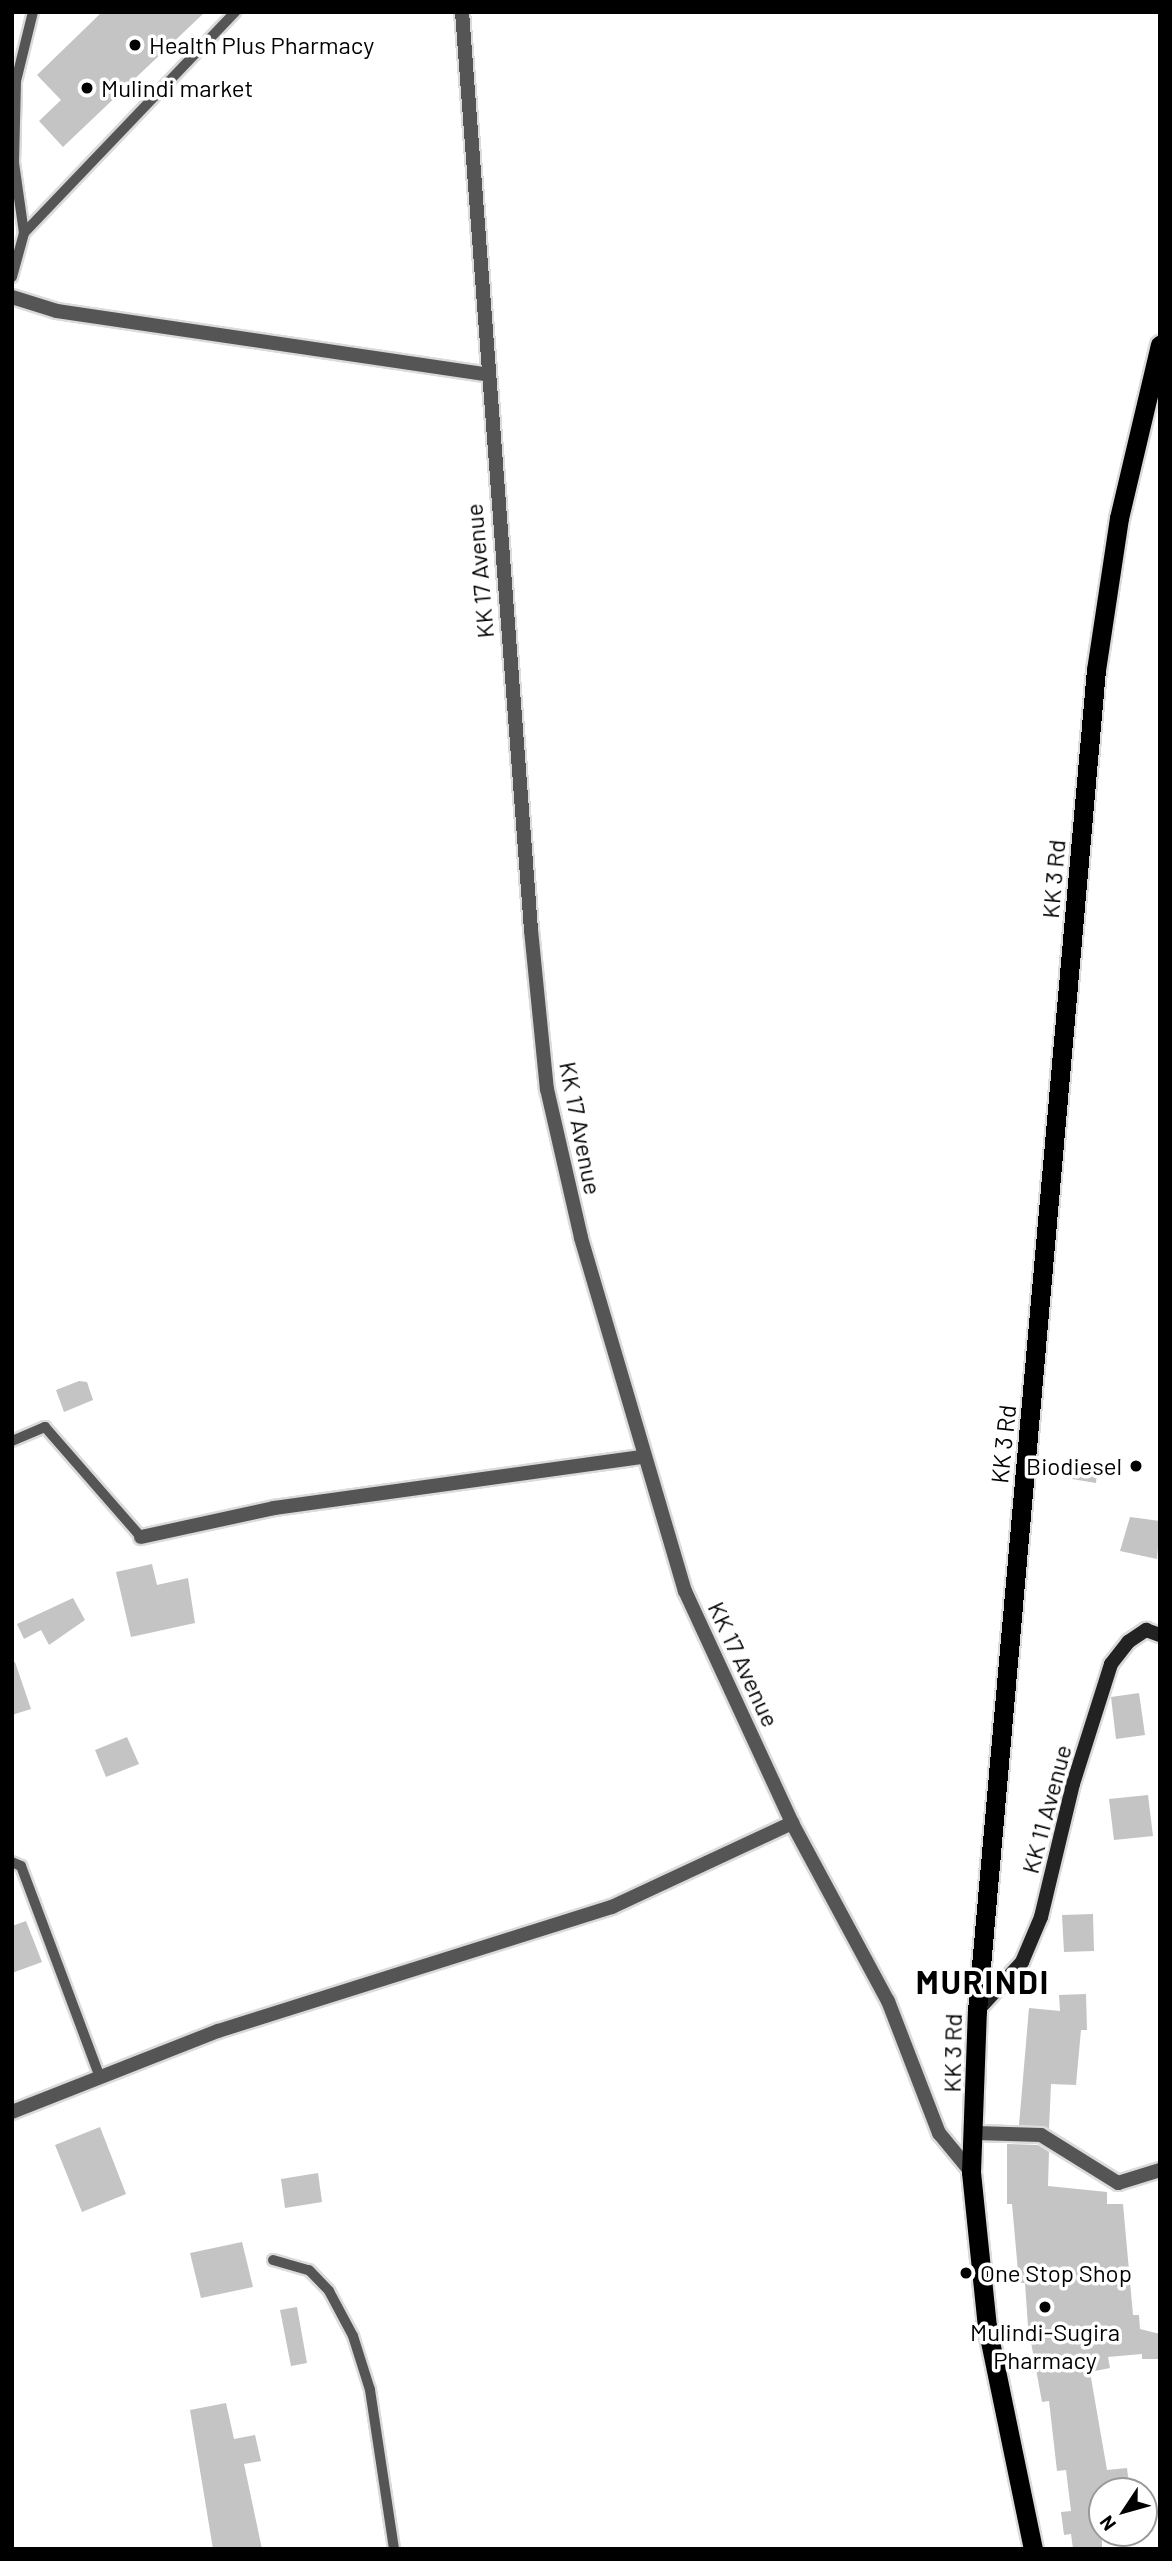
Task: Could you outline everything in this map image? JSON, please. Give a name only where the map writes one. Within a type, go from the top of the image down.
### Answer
[{"type":"highway","name":"KK 3 Rd","points":[[1032,2549],[987,2327],[971,2172],[975,2133],[977,2011],[1096,670],[1119,518],[1160,345]]},
{"type":"main road","name":"KK 11 Avenue","points":[[977,2011],[1022,1962],[1041,1917],[1073,1784],[1111,1664],[1128,1642],[1146,1630],[1160,1635]]},
{"type":"street","name":"KK 17 Avenue","points":[[462,12],[486,374],[547,1089],[581,1238],[641,1457],[685,1591],[792,1823],[888,2001],[939,2133],[971,2172]]},
{"type":"street","points":[[12,297],[57,311],[486,374]]},
{"type":"street","points":[[141,1537],[274,1508],[641,1457]]},
{"type":"street","points":[[12,2112],[99,2075],[218,2031],[612,1907],[792,1823]]},
{"type":"street","points":[[975,2133],[1041,2135],[1118,2183],[1160,2170]]},
{"type":"lane","points":[[12,277],[23,233],[14,163],[16,81],[33,12]]},
{"type":"lane","points":[[23,233],[235,12]]},
{"type":"lane","points":[[12,1441],[45,1427],[141,1537]]},
{"type":"lane","points":[[12,1862],[21,1866],[99,2075]]},
{"type":"lane","points":[[273,2260],[309,2270],[329,2291],[353,2336],[370,2390],[394,2549]]},
{"type":"building","name":"Mulindi market","points":[[102,12],[205,12],[63,147],[39,121],[61,100],[37,75]]},
{"type":"building","points":[[79,1381],[87,1382],[93,1400],[64,1412],[56,1390]]},
{"type":"building","points":[[1075,1459],[1098,1463],[1096,1483],[1072,1479]]},
{"type":"building","points":[[1130,1517],[1160,1521],[1157,1559],[1120,1551]]},
{"type":"building","points":[[152,1564],[157,1585],[188,1578],[195,1623],[131,1637],[116,1572]]},
{"type":"building","points":[[73,1598],[85,1620],[49,1645],[41,1630],[24,1639],[17,1624]]},
{"type":"building","points":[[15,1662],[31,1709],[12,1715],[12,1663]]},
{"type":"building","points":[[1139,1693],[1145,1735],[1116,1739],[1111,1697]]},
{"type":"building","points":[[127,1737],[139,1764],[106,1777],[95,1750]]},
{"type":"building","points":[[1148,1795],[1153,1836],[1114,1840],[1109,1799]]},
{"type":"building","points":[[1093,1914],[1094,1951],[1064,1952],[1062,1915]]},
{"type":"building","points":[[26,1921],[42,1962],[12,1973],[12,1926]]},
{"type":"building","points":[[1086,1994],[1087,2030],[1081,2030],[1076,2085],[1051,2084],[1049,2129],[1019,2125],[1029,2008],[1060,2011],[1059,1995]]},
{"type":"building","points":[[100,2127],[126,2194],[82,2212],[55,2145]]},
{"type":"building","points":[[1007,2144],[1038,2145],[1049,2152],[1048,2186],[1107,2192],[1107,2204],[1123,2204],[1133,2315],[1139,2315],[1140,2329],[1160,2334],[1160,2359],[1142,2359],[1142,2354],[1108,2357],[1110,2368],[1090,2372],[1107,2470],[1127,2468],[1128,2477],[1088,2477],[1088,2547],[1102,2549],[1073,2549],[1071,2534],[1064,2535],[1061,2512],[1071,2511],[1066,2470],[1057,2471],[1049,2401],[1042,2402],[1028,2326],[1025,2283],[1019,2283],[1012,2204],[1007,2204]]},
{"type":"building","points":[[318,2173],[322,2202],[285,2208],[281,2179]]},
{"type":"building","points":[[242,2242],[253,2287],[201,2298],[190,2253]]},
{"type":"building","points":[[297,2307],[307,2363],[291,2366],[280,2310]]},
{"type":"building","points":[[226,2403],[234,2439],[255,2435],[261,2461],[244,2464],[262,2549],[213,2549],[190,2410]]},
{"type":"place","name":"Health Plus Pharmacy","points":[[135,45]]},
{"type":"place","name":"Mulindi market","points":[[87,88]]},
{"type":"place","name":"Biodiesel","points":[[1136,1466]]},
{"type":"place","name":"One Stop Shop","points":[[966,2273]]},
{"type":"place","name":"Mulindi-Sugira Pharmacy","points":[[1045,2307]]},
{"type":"district","name":"MURINDI","points":[[983,1981]]}]
